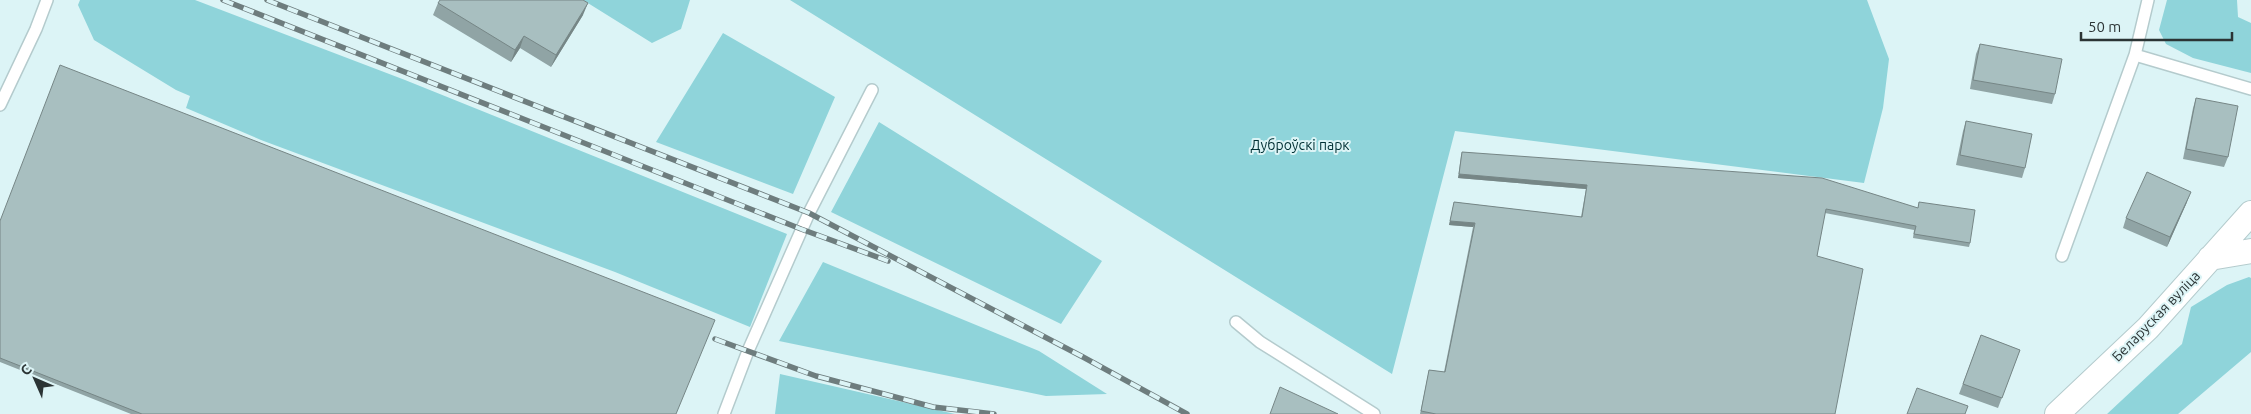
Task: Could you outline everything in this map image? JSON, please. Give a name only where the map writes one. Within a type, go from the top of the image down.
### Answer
[{"type":"street","name":"Беларуская вуліца","points":[[2058,414],[2148,328],[2251,214]]},
{"type":"street","points":[[2210,258],[2251,251]]},
{"type":"lane","points":[[0,105],[36,29],[47,0]]},
{"type":"lane","points":[[2062,256],[2135,55],[2148,0]]},
{"type":"lane","points":[[2135,55],[2251,88]]},
{"type":"lane","points":[[724,414],[748,351],[808,213],[872,90]]},
{"type":"lane","points":[[1236,322],[1260,342],[1374,414]]},
{"type":"green space","points":[[80,0],[195,0],[405,80],[787,234],[750,327],[615,272],[261,140],[186,108],[190,96],[176,90],[94,40],[78,5]]},
{"type":"green space","points":[[583,0],[690,0],[681,29],[652,43]]},
{"type":"green space","name":"Дуброўскі парк","points":[[790,0],[1867,0],[1889,59],[1883,108],[1864,183],[1455,131],[1392,374]]},
{"type":"green space","points":[[2167,0],[2237,0],[2238,17],[2251,23],[2251,73],[2193,58],[2166,44],[2159,30]]},
{"type":"green space","points":[[723,33],[835,97],[793,194],[656,142]]},
{"type":"green space","points":[[879,122],[1102,261],[1061,324],[831,212]]},
{"type":"green space","points":[[823,262],[1039,351],[1107,394],[1046,396],[779,341]]},
{"type":"green space","points":[[2249,277],[2251,278],[2251,352],[2178,414],[2107,414],[2182,344],[2191,307],[2227,285]]},
{"type":"green space","points":[[780,374],[955,414],[775,414]]},
{"type":"building","points":[[440,0],[583,0],[588,3],[556,55],[524,36],[515,50],[438,3]]},
{"type":"building","points":[[1980,44],[2062,59],[2055,94],[1973,80]]},
{"type":"building","points":[[60,65],[715,320],[676,414],[142,414],[0,358],[0,221]]},
{"type":"building","points":[[2196,98],[2238,106],[2228,157],[2186,149]]},
{"type":"building","points":[[1966,121],[2032,134],[2025,168],[1960,155]]},
{"type":"building","points":[[1462,152],[1822,178],[1918,208],[1919,202],[1975,210],[1970,243],[1914,234],[1916,226],[1826,209],[1817,256],[1863,269],[1835,414],[1436,414],[1421,411],[1429,370],[1445,372],[1475,223],[1450,221],[1454,202],[1582,217],[1587,185],[1459,174]]},
{"type":"building","points":[[2147,172],[2191,192],[2170,237],[2126,218]]},
{"type":"building","points":[[1981,335],[2020,350],[2002,398],[1963,384]]},
{"type":"building","points":[[1280,387],[1338,414],[1270,414]]},
{"type":"building","points":[[1917,388],[1968,406],[1965,414],[1907,414]]},
{"type":"railway","points":[[223,0],[801,229],[888,261]]},
{"type":"railway","points":[[267,0],[809,213],[1187,414]]},
{"type":"railway","points":[[715,339],[816,376],[933,407],[994,414]]}]
